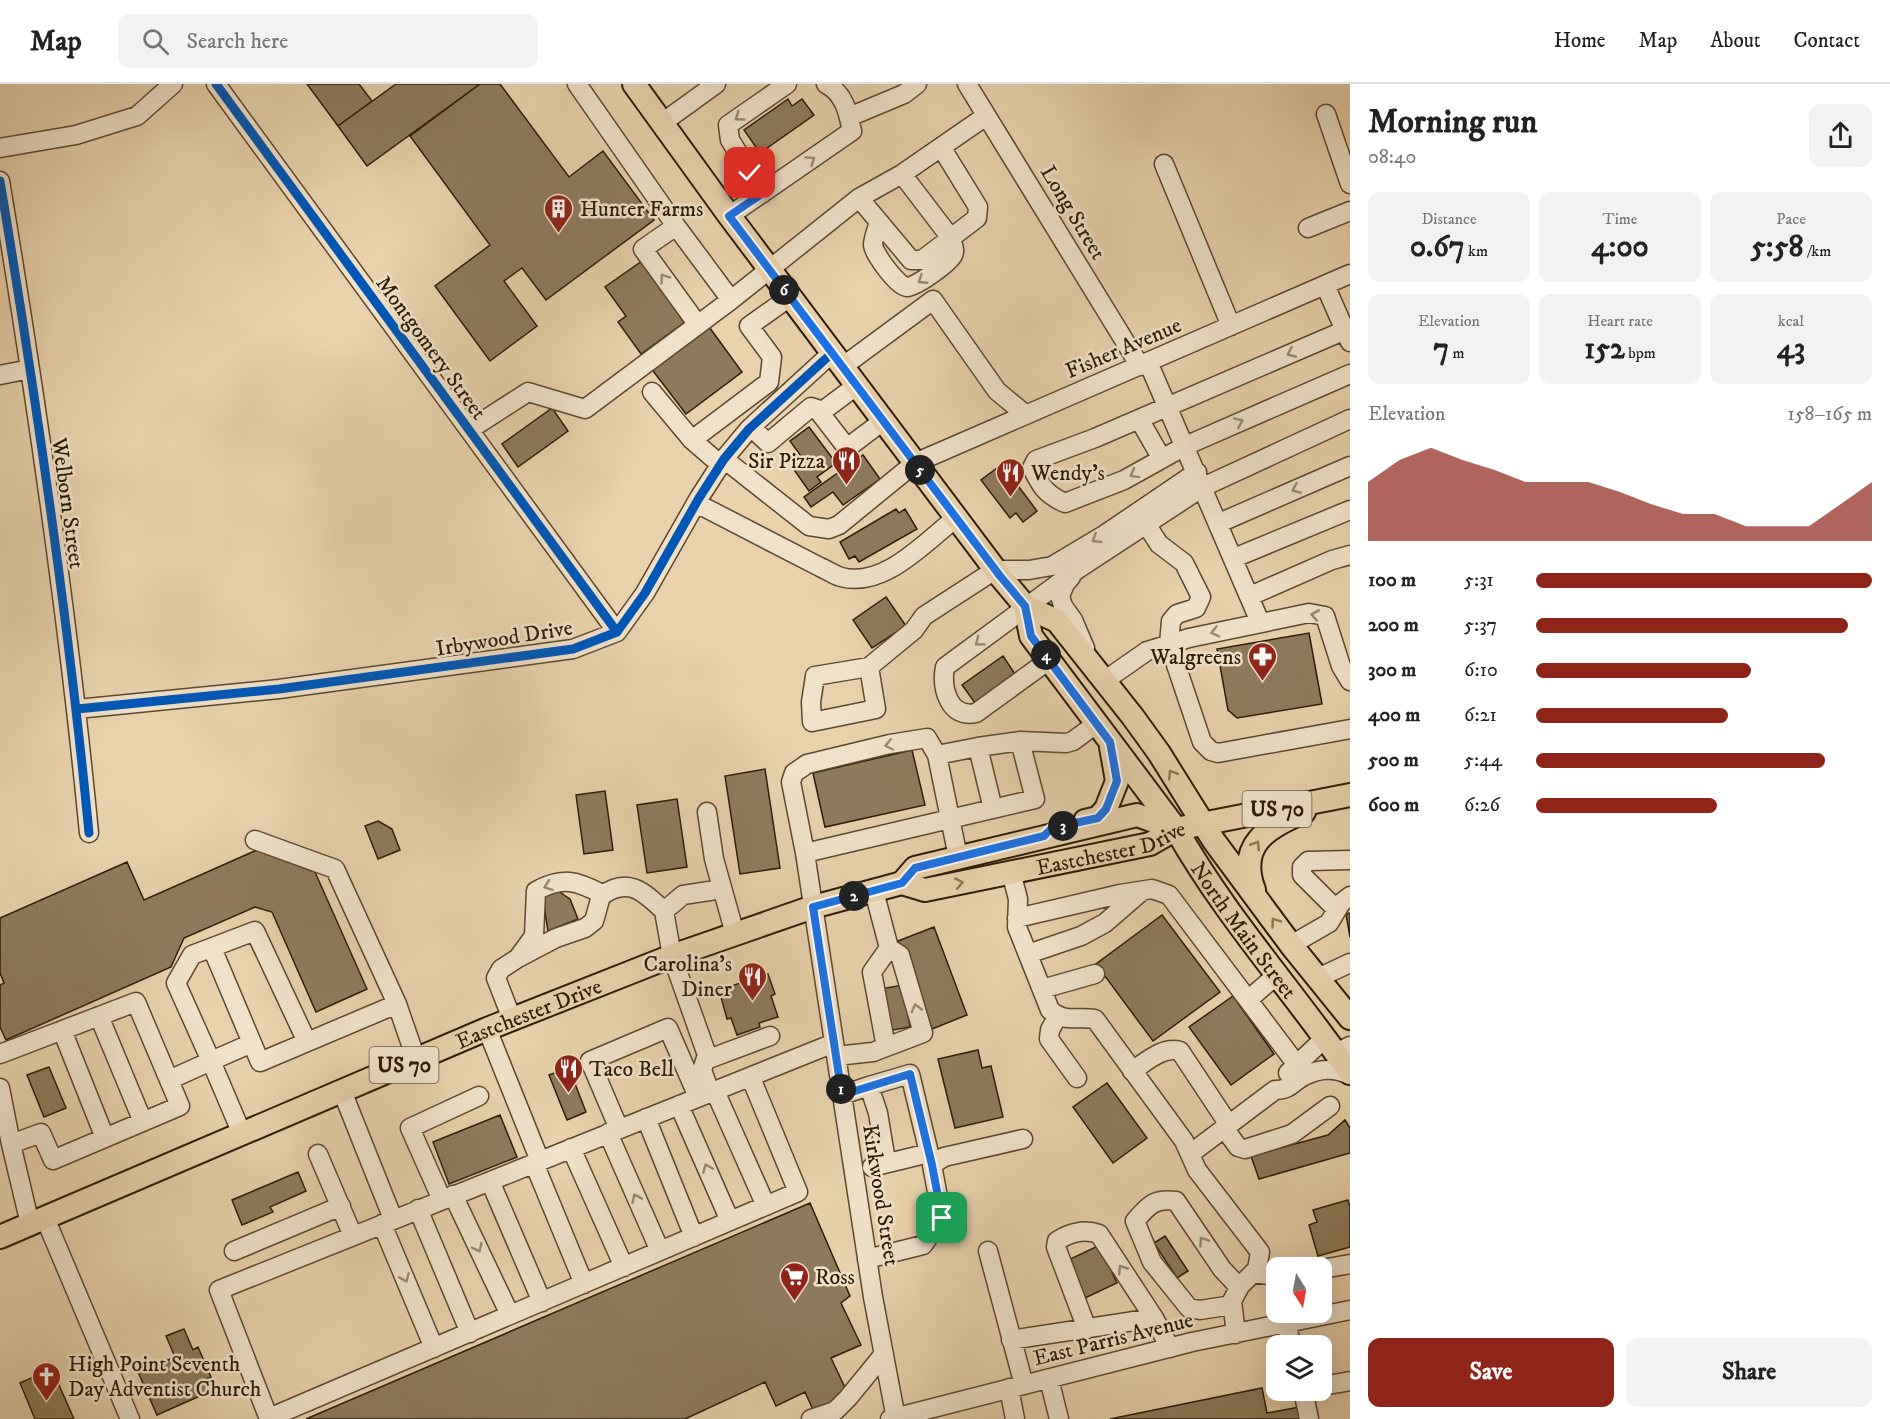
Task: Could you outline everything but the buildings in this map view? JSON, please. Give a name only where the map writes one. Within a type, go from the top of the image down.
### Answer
[{"type":"main road","name":"North Main Street","points":[[637,85],[729,216],[995,570],[1025,606],[1057,621],[1159,753],[1214,842],[1291,945],[1350,1018]]},
{"type":"main road","name":"North Main Street","points":[[1025,606],[1031,636],[1176,830],[1212,886],[1278,974],[1337,1046],[1350,1074]]},
{"type":"main road","points":[[1044,836],[1052,828],[1098,818],[1106,809],[1117,781],[1110,742]]},
{"type":"main road","name":"US 70","points":[[1176,830],[1350,796]]},
{"type":"main road","points":[[1258,900],[1253,886],[1249,860],[1252,848],[1263,834],[1301,813],[1350,796]]},
{"type":"main road","name":"Eastchester Drive","points":[[902,883],[915,868],[1137,815],[1176,830]]},
{"type":"main road","name":"Eastchester Drive","points":[[0,1237],[487,1029],[672,956],[813,907],[902,883],[925,890],[1150,844],[1176,830]]},
{"type":"street","points":[[0,148],[76,135],[137,116],[173,84]]},
{"type":"street","name":"Montgomery Street","points":[[216,84],[617,632]]},
{"type":"street","points":[[577,84],[675,226],[732,300]]},
{"type":"street","points":[[662,123],[716,84]]},
{"type":"street","points":[[763,193],[730,140],[728,125],[787,84]]},
{"type":"street","points":[[729,216],[852,131],[847,108],[837,89],[826,84]]},
{"type":"street","points":[[849,117],[904,94],[917,84]]},
{"type":"street","name":"Long Street","points":[[967,84],[1144,364],[1168,407],[1260,622]]},
{"type":"street","points":[[1326,114],[1350,184]]},
{"type":"street","points":[[469,430],[528,392],[585,409],[732,300],[859,198],[902,174],[986,116]]},
{"type":"street","points":[[859,198],[911,260],[922,260],[977,218],[978,207],[941,147]]},
{"type":"street","points":[[1164,164],[1231,326]]},
{"type":"street","points":[[879,222],[873,244],[876,253],[900,285],[908,287],[915,285],[953,255],[954,248],[950,237],[902,174]]},
{"type":"street","name":"Welborn Street","points":[[0,181],[30,369],[78,710],[89,833]]},
{"type":"street","points":[[1308,228],[1350,211]]},
{"type":"street","points":[[675,226],[643,249],[698,325]]},
{"type":"street","name":"Fisher Avenue","points":[[652,392],[692,440],[809,526],[830,529],[839,525],[915,463],[1350,274]]},
{"type":"street","points":[[1325,285],[1348,333],[1035,460],[1032,468],[1041,486],[1051,496],[1065,503],[1124,480],[1185,446],[1350,374]]},
{"type":"street","points":[[692,440],[769,382],[772,357],[749,326],[790,297]]},
{"type":"street","points":[[617,632],[645,593],[722,462],[752,427],[794,388],[933,300],[997,391],[1026,415]]},
{"type":"street","points":[[0,375],[30,369]]},
{"type":"street","points":[[752,427],[768,442],[856,386]]},
{"type":"street","points":[[794,388],[816,410],[847,448],[883,421]]},
{"type":"street","points":[[1138,419],[1162,459]]},
{"type":"street","points":[[869,668],[914,630],[924,616],[995,570],[1029,570],[1052,566],[1200,479],[1350,419]]},
{"type":"street","points":[[1219,523],[1350,466]]},
{"type":"street","points":[[1049,660],[976,713],[969,715],[958,711],[949,701],[943,678],[945,667],[1025,606],[1146,524],[1200,479]]},
{"type":"street","points":[[696,503],[820,567],[841,577],[851,578],[875,577],[927,544],[933,536],[956,518]]},
{"type":"street","points":[[1234,558],[1350,510]]},
{"type":"street","points":[[1146,524],[1159,544],[1184,563],[1201,597],[1196,608],[1177,614],[1171,621],[1169,644],[1202,742],[1210,751],[1218,753],[1350,729]]},
{"type":"street","points":[[1250,596],[1332,560],[1350,555]]},
{"type":"street","points":[[1078,569],[1065,584],[1060,596],[1097,672],[1169,644],[1260,622],[1309,613],[1325,616],[1341,666],[1350,681]]},
{"type":"street","name":"Irbywood Drive","points":[[78,710],[279,689],[573,649],[617,632]]},
{"type":"street","points":[[958,857],[937,755],[1020,741],[1066,743],[1073,741],[1096,724]]},
{"type":"street","name":"Kirkwood Street","points":[[894,1418],[867,1259],[805,853],[791,782],[794,773],[807,764],[890,744],[927,738],[937,755]]},
{"type":"street","points":[[805,853],[1035,799],[1020,741]]},
{"type":"street","points":[[978,747],[993,809]]},
{"type":"street","points":[[707,812],[714,860],[735,934]]},
{"type":"street","points":[[255,840],[335,869],[397,1004],[416,1059]]},
{"type":"street","points":[[1337,910],[1302,875],[1302,867],[1308,861],[1350,860]]},
{"type":"street","points":[[1011,873],[1018,898],[1017,927],[1050,1010],[1057,1017],[1065,1019],[1087,1017],[1095,1019],[1184,1141],[1197,1170],[1260,1252],[1257,1269],[1235,1293],[1232,1305],[1236,1334]]},
{"type":"street","points":[[518,958],[534,936],[536,891],[548,884],[565,881],[579,882],[602,894]]},
{"type":"street","points":[[512,1019],[496,978],[501,969],[556,938],[585,928],[594,921],[597,903],[602,894],[620,885],[629,886],[646,893],[664,911],[672,956],[707,1055],[702,1070],[708,1094]]},
{"type":"street","points":[[664,911],[683,895],[722,889]]},
{"type":"street","points":[[1017,918],[1119,894],[1152,889],[1169,895],[1297,1065]]},
{"type":"street","points":[[751,1078],[798,1192],[269,1419],[219,1290],[613,1131],[751,1078],[835,1050],[879,1049],[923,1033],[874,891]]},
{"type":"street","points":[[1028,954],[1081,936],[1105,923],[1142,891]]},
{"type":"street","points":[[1291,945],[1329,923],[1341,903],[1350,896]]},
{"type":"street","points":[[242,1134],[176,983],[192,955],[255,931],[307,1042]]},
{"type":"street","points":[[212,948],[260,1062],[397,1004]]},
{"type":"street","points":[[879,1049],[872,972],[895,951]]},
{"type":"street","points":[[1317,978],[1350,963]]},
{"type":"street","points":[[1042,989],[1095,974]]},
{"type":"street","points":[[1249,999],[1278,974]]},
{"type":"street","points":[[0,1054],[136,1002],[180,1106],[53,1160],[41,1132],[11,1144]]},
{"type":"street","points":[[99,1016],[143,1122]]},
{"type":"street","points":[[1057,1017],[1050,1030],[1049,1039],[1077,1078]]},
{"type":"street","points":[[660,1251],[613,1131],[590,1061],[668,1028],[708,1094],[766,1206]]},
{"type":"street","points":[[487,1029],[584,1284]]},
{"type":"street","points":[[62,1030],[105,1138]]},
{"type":"street","points":[[706,1060],[770,1036]]},
{"type":"street","points":[[169,1080],[252,1043]]},
{"type":"street","points":[[1190,1154],[1275,1090],[1278,1081],[1297,1065],[1337,1046]]},
{"type":"street","points":[[1132,1071],[1158,1054],[1172,1049],[1180,1051],[1238,1147],[1245,1149],[1292,1134],[1330,1106]]},
{"type":"street","points":[[1275,1090],[1286,1090],[1303,1076],[1334,1068],[1350,1074]]},
{"type":"street","points":[[842,1095],[910,1074],[931,1159],[942,1218],[923,1245],[867,1259]]},
{"type":"street","points":[[869,1086],[878,1113],[885,1155],[876,1166]]},
{"type":"street","points":[[0,1088],[11,1144],[37,1221],[130,1419]]},
{"type":"street","points":[[342,1091],[434,1348]]},
{"type":"street","points":[[479,1096],[410,1128],[510,1315]]},
{"type":"street","points":[[679,1105],[730,1221]]},
{"type":"street","points":[[646,1119],[694,1237]]},
{"type":"street","points":[[854,1169],[944,1158],[1023,1139]]},
{"type":"street","points":[[572,1148],[624,1267]]},
{"type":"street","points":[[318,1154],[353,1236]]},
{"type":"street","points":[[490,1181],[542,1302]]},
{"type":"street","points":[[1232,1305],[1200,1310],[1189,1308],[1152,1262],[1135,1221],[1150,1204],[1164,1199],[1176,1201],[1222,1269],[1239,1287]]},
{"type":"street","points":[[234,1251],[341,1206]]},
{"type":"street","points":[[418,1209],[470,1333]]},
{"type":"street","points":[[1087,1329],[1056,1247],[1057,1241],[1063,1237],[1090,1231],[1099,1234],[1154,1318],[1170,1348]]},
{"type":"street","points":[[988,1251],[1011,1340],[1017,1387],[1015,1419]]},
{"type":"street","points":[[1332,1267],[1350,1264]]},
{"type":"street","points":[[1253,1273],[1266,1275]]},
{"type":"street","name":"East Parris Avenue","points":[[1332,1314],[1350,1311]]},
{"type":"street","points":[[1011,1340],[1154,1318]]},
{"type":"street","points":[[1286,1323],[1289,1335]]},
{"type":"street","name":"East Parris Avenue","points":[[894,1418],[1170,1348],[1286,1323]]},
{"type":"street","points":[[810,1419],[835,1411],[884,1354]]},
{"type":"street","points":[[1049,1379],[1059,1419]]},
{"type":"street","points":[[1332,1384],[1350,1381]]},
{"type":"street","points":[[1305,1401],[1309,1419]]},
{"type":"cycle path","points":[[216,84],[617,632]]},
{"type":"cycle path","points":[[0,181],[50,506],[89,833]]},
{"type":"cycle path","points":[[77,709],[279,689],[573,649],[617,632],[645,593],[724,459],[749,429],[832,353]]},
{"type":"place","name":"Hunter Farms","points":[[559,234]]},
{"type":"place","name":"Sir Pizza","points":[[846,486]]},
{"type":"place","name":"Wendy's","points":[[1010,498]]},
{"type":"place","name":"Walgreens","points":[[1262,682]]},
{"type":"place","name":"Carolina's Diner","points":[[753,1002]]},
{"type":"place","name":"Taco Bell","points":[[568,1094]]},
{"type":"place","name":"Ross","points":[[794,1302]]},
{"type":"place","name":"High Point Seventh Day Adventist Church","points":[[47,1402]]},
{"type":"route","points":[[750,173],[763,193],[729,216],[1025,606],[1031,636],[1110,742],[1117,781],[1106,809],[1098,818],[1052,828],[1044,836],[915,868],[902,883],[813,907],[842,1095],[910,1074],[942,1218]]}]
